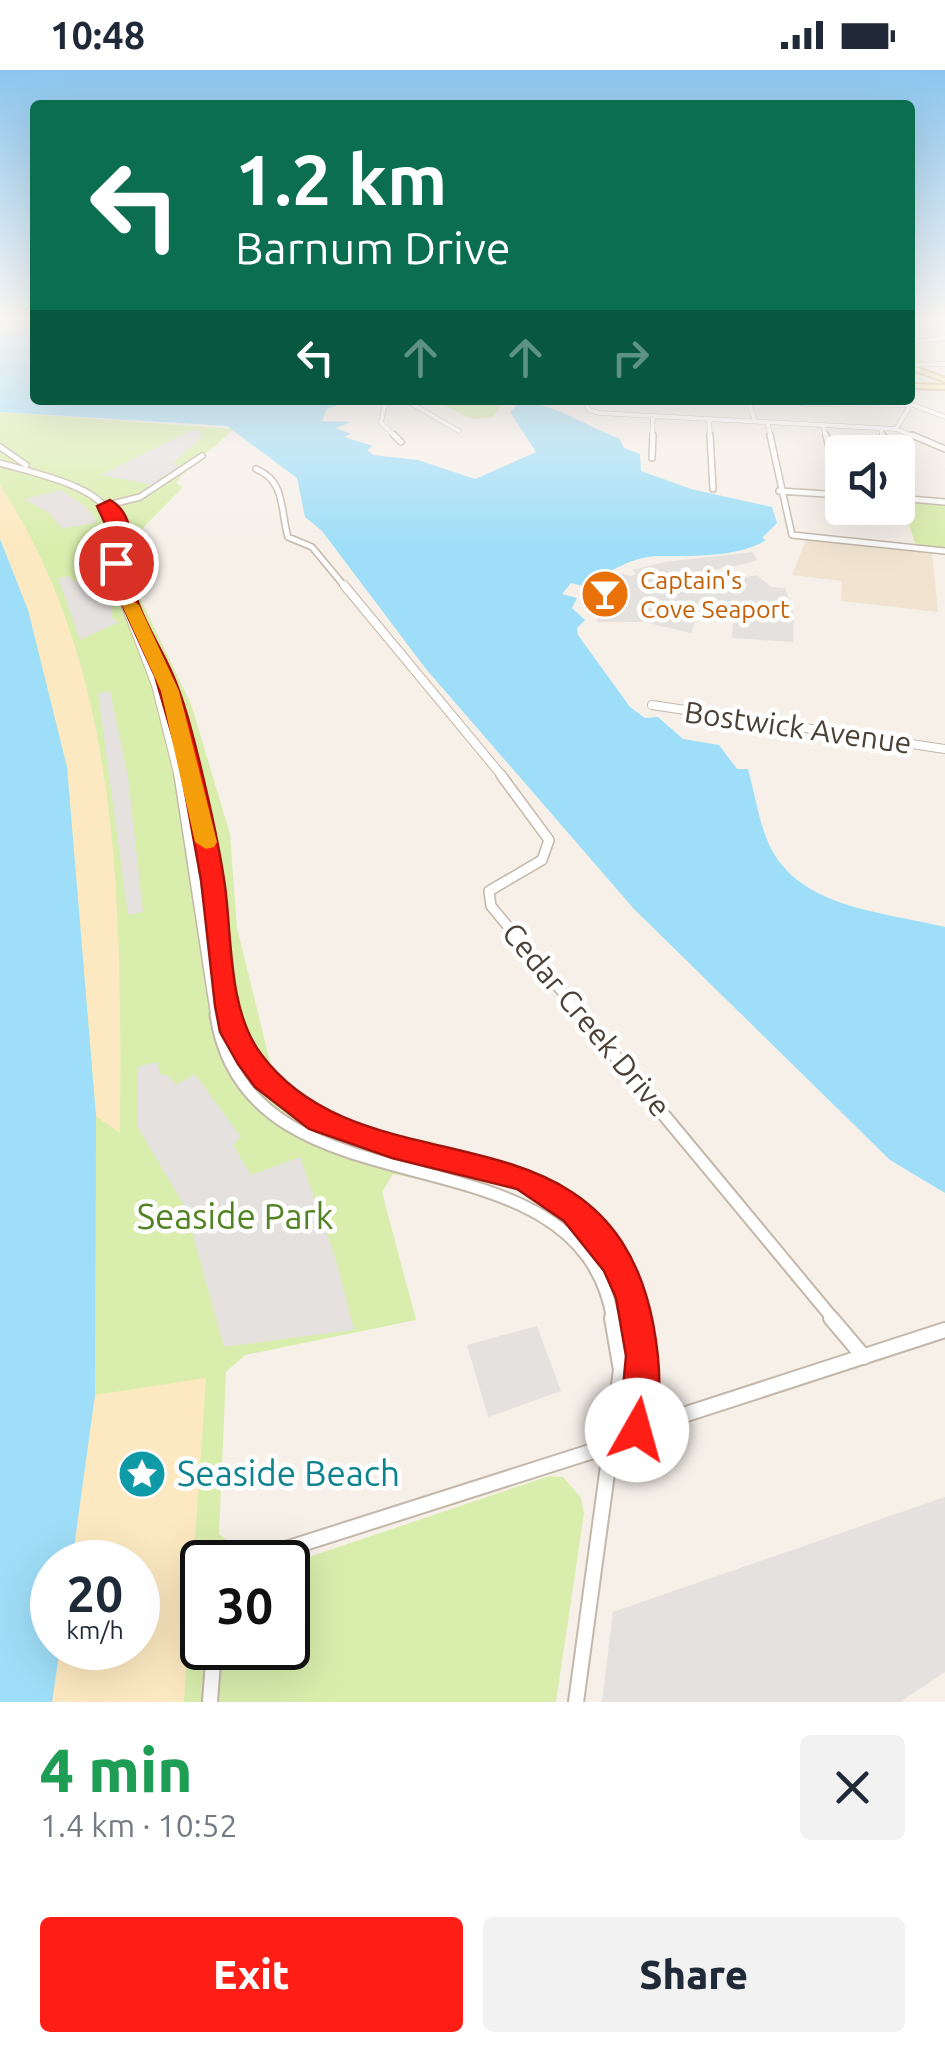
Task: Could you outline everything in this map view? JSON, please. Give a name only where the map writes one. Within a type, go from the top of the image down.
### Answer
[{"type":"street","points":[[386,405],[381,423],[402,442]]},
{"type":"street","points":[[414,405],[459,431]]},
{"type":"street","points":[[587,405],[591,412],[896,429],[945,450]]},
{"type":"street","points":[[750,405],[755,421]]},
{"type":"street","points":[[804,405],[812,424]]},
{"type":"street","points":[[896,429],[911,405]]},
{"type":"street","points":[[915,405],[945,417]]},
{"type":"street","points":[[652,458],[653,416]]},
{"type":"street","points":[[709,419],[713,489]]},
{"type":"street","points":[[767,422],[779,491],[792,534],[945,552]]},
{"type":"street","points":[[822,425],[825,436]]},
{"type":"street","points":[[880,428],[883,435]]},
{"type":"street","points":[[0,448],[24,464],[74,481],[107,505],[122,528],[130,602],[164,676],[189,759],[213,880],[233,1032],[264,1079],[319,1121],[524,1178],[575,1211],[615,1261],[632,1298],[641,1340],[643,1380],[637,1430]]},
{"type":"street","points":[[107,505],[144,495],[202,456]]},
{"type":"street","points":[[0,464],[68,483],[107,505],[115,530],[119,593],[156,684],[175,752],[198,880],[220,1048],[246,1087],[295,1129],[378,1164],[509,1194],[569,1233],[597,1270],[619,1328],[622,1370],[576,1702]]},
{"type":"street","name":"Cedar Creek Drive","points":[[256,469],[270,473],[280,490],[288,538],[312,546],[483,750],[548,840],[542,860],[489,891],[490,906],[864,1357]]},
{"type":"street","points":[[779,491],[825,494]]},
{"type":"street","points":[[915,499],[945,502]]},
{"type":"street","name":"Bostwick Avenue","points":[[652,705],[945,749]]},
{"type":"street","points":[[421,1173],[427,1154]]},
{"type":"street","points":[[467,1182],[472,1164]]},
{"type":"street","points":[[310,1541],[614,1444],[637,1430],[945,1330]]},
{"type":"street","points":[[210,1702],[212,1670]]},
{"type":"shaded area","points":[[192,430],[201,431],[201,438],[173,463],[184,468],[159,486],[101,475]]},
{"type":"shaded area","points":[[61,490],[86,507],[96,519],[94,523],[62,529],[49,513],[24,499]]},
{"type":"shaded area","points":[[807,538],[932,552],[938,612],[841,601],[842,581],[792,575]]},
{"type":"shaded area","points":[[753,552],[757,560],[746,564],[675,577],[686,589],[757,575],[771,587],[785,588],[794,614],[793,642],[732,638],[733,617],[698,615],[691,633],[644,622],[597,622],[600,609],[619,589],[609,583],[620,573],[630,576],[636,574],[632,570],[665,562]]},
{"type":"shaded area","points":[[101,575],[102,591],[108,591],[110,596],[104,598],[111,600],[112,618],[119,622],[80,640],[58,578],[69,576],[74,582]]},
{"type":"shaded area","points":[[110,691],[128,777],[143,912],[128,915],[98,694]]},
{"type":"shaded area","points":[[157,1062],[160,1074],[169,1076],[176,1085],[195,1074],[241,1137],[233,1145],[251,1175],[300,1157],[336,1260],[354,1330],[224,1347],[185,1207],[138,1128],[137,1067]]},
{"type":"shaded area","points":[[537,1326],[561,1391],[488,1417],[467,1345]]},
{"type":"shaded area","points":[[945,1497],[945,1672],[900,1702],[602,1702],[613,1612]]},
{"type":"green space","points":[[444,405],[502,405],[492,418],[472,419]]},
{"type":"green space","name":"Seaside Park","points":[[0,412],[234,429],[183,474],[176,483],[183,487],[137,534],[137,592],[191,704],[230,834],[237,928],[271,1066],[308,1101],[374,1133],[436,1142],[432,1182],[393,1174],[382,1192],[416,1320],[245,1355],[226,1372],[219,1534],[226,1540],[180,1540],[180,1670],[310,1670],[310,1557],[549,1476],[563,1477],[581,1498],[584,1513],[556,1702],[52,1702],[57,1670],[160,1670],[160,1540],[75,1540],[95,1395],[28,610],[0,539]]},
{"type":"green space","points":[[915,501],[945,504],[945,548],[916,545],[909,525],[915,525]]},
{"type":"sand","points":[[0,485],[41,559],[72,636],[93,716],[107,798],[115,882],[120,1133],[96,1116],[67,767],[28,610],[0,539]]},
{"type":"sand","name":"Seaside Beach","points":[[206,1378],[195,1540],[180,1540],[180,1670],[186,1670],[184,1702],[52,1702],[57,1670],[160,1670],[160,1540],[75,1540],[95,1395]]},
{"type":"water","points":[[0,394],[30,394],[30,405],[338,405],[327,409],[322,421],[350,422],[336,428],[351,434],[344,437],[373,446],[367,450],[373,455],[418,460],[475,479],[536,452],[510,412],[517,405],[540,405],[619,438],[624,448],[640,454],[641,471],[691,489],[772,507],[777,523],[762,538],[766,540],[755,546],[716,554],[640,559],[586,587],[571,583],[562,594],[577,598],[572,608],[585,620],[577,628],[578,635],[630,707],[645,718],[658,717],[683,739],[719,745],[737,769],[748,769],[766,837],[778,861],[796,879],[841,903],[945,927],[945,1193],[890,1160],[634,909],[426,669],[322,531],[305,517],[297,478],[227,426],[0,412]]},
{"type":"water","points":[[0,539],[28,610],[67,767],[96,1116],[95,1395],[75,1540],[30,1540],[30,1670],[57,1670],[52,1702],[0,1702]]},
{"type":"slow traffic","points":[[131,605],[170,691],[206,842]]},
{"type":"place","name":"Captain's Cove Seaport","points":[[605,594]]},
{"type":"place","name":"Seaside Beach","points":[[142,1474]]},
{"type":"route","points":[[116,563],[115,530],[104,506],[110,505],[122,528],[130,602],[170,691],[189,759],[213,880],[233,1032],[264,1079],[319,1121],[392,1146],[524,1178],[575,1211],[615,1261],[632,1298],[643,1356],[637,1430]]}]
